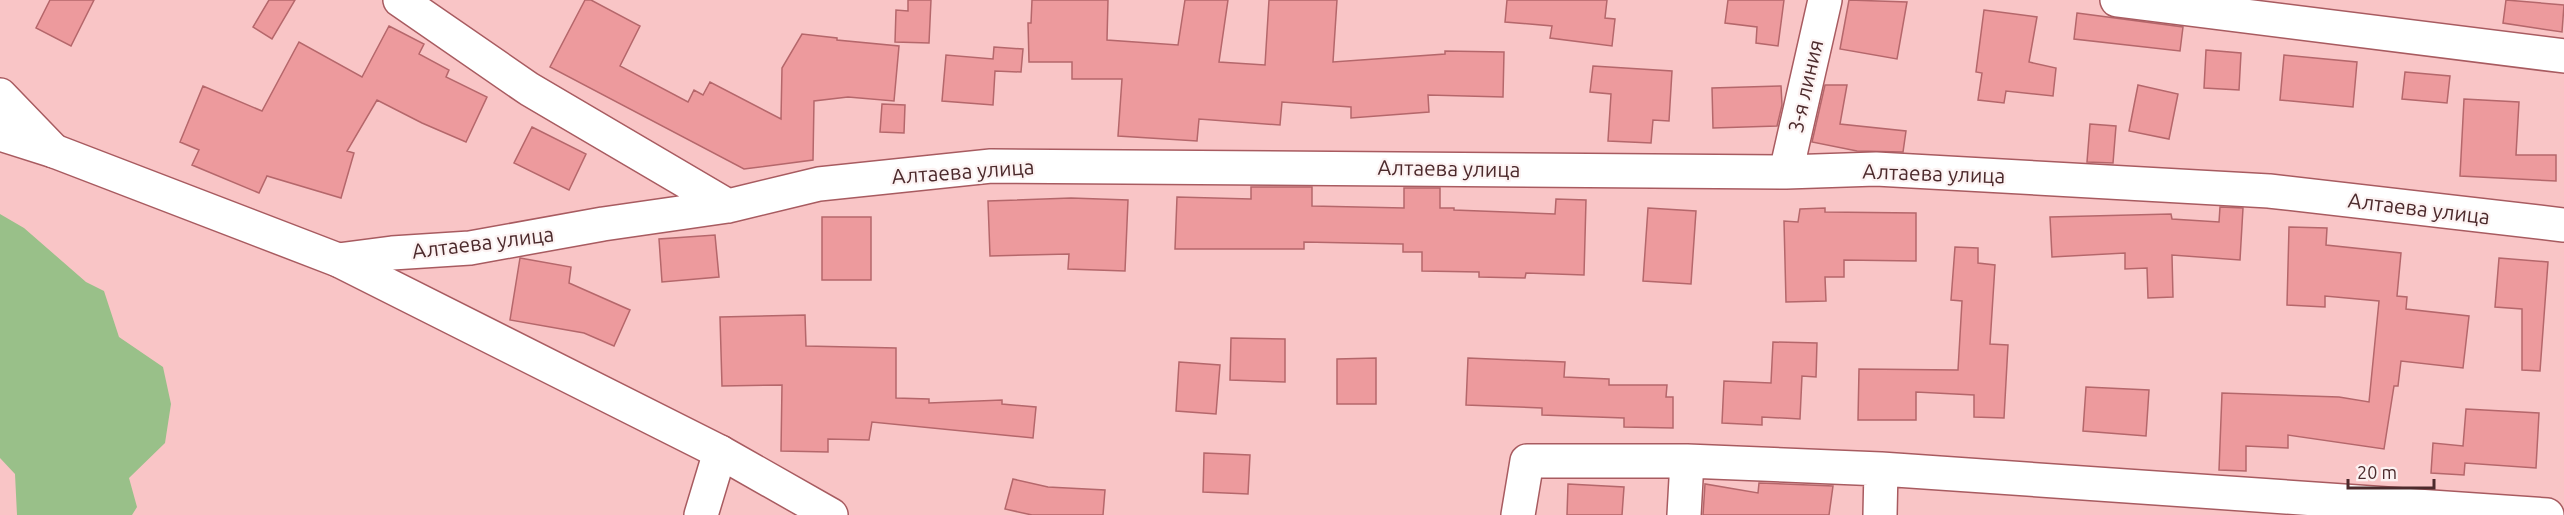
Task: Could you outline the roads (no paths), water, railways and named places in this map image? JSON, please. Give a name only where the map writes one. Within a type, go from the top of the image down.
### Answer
[{"type":"street","points":[[399,0],[529,89],[728,206]]},
{"type":"street","name":"3-я линия","points":[[1786,172],[1825,0]]},
{"type":"street","points":[[2117,0],[2564,56]]},
{"type":"street","points":[[0,95],[54,151]]},
{"type":"street","points":[[0,134],[54,151],[338,260],[720,452],[831,515]]},
{"type":"street","name":"Алтаева улица","points":[[338,260],[392,253],[470,248],[603,224],[728,206],[819,184],[991,165],[1786,172],[1876,169],[2269,191],[2564,225]]},
{"type":"street","points":[[701,515],[720,452]]},
{"type":"street","points":[[1518,515],[1527,461],[1687,461],[1881,469],[2547,515]]},
{"type":"street","points":[[1684,515],[1687,461]]},
{"type":"street","points":[[1880,515],[1881,469]]}]
